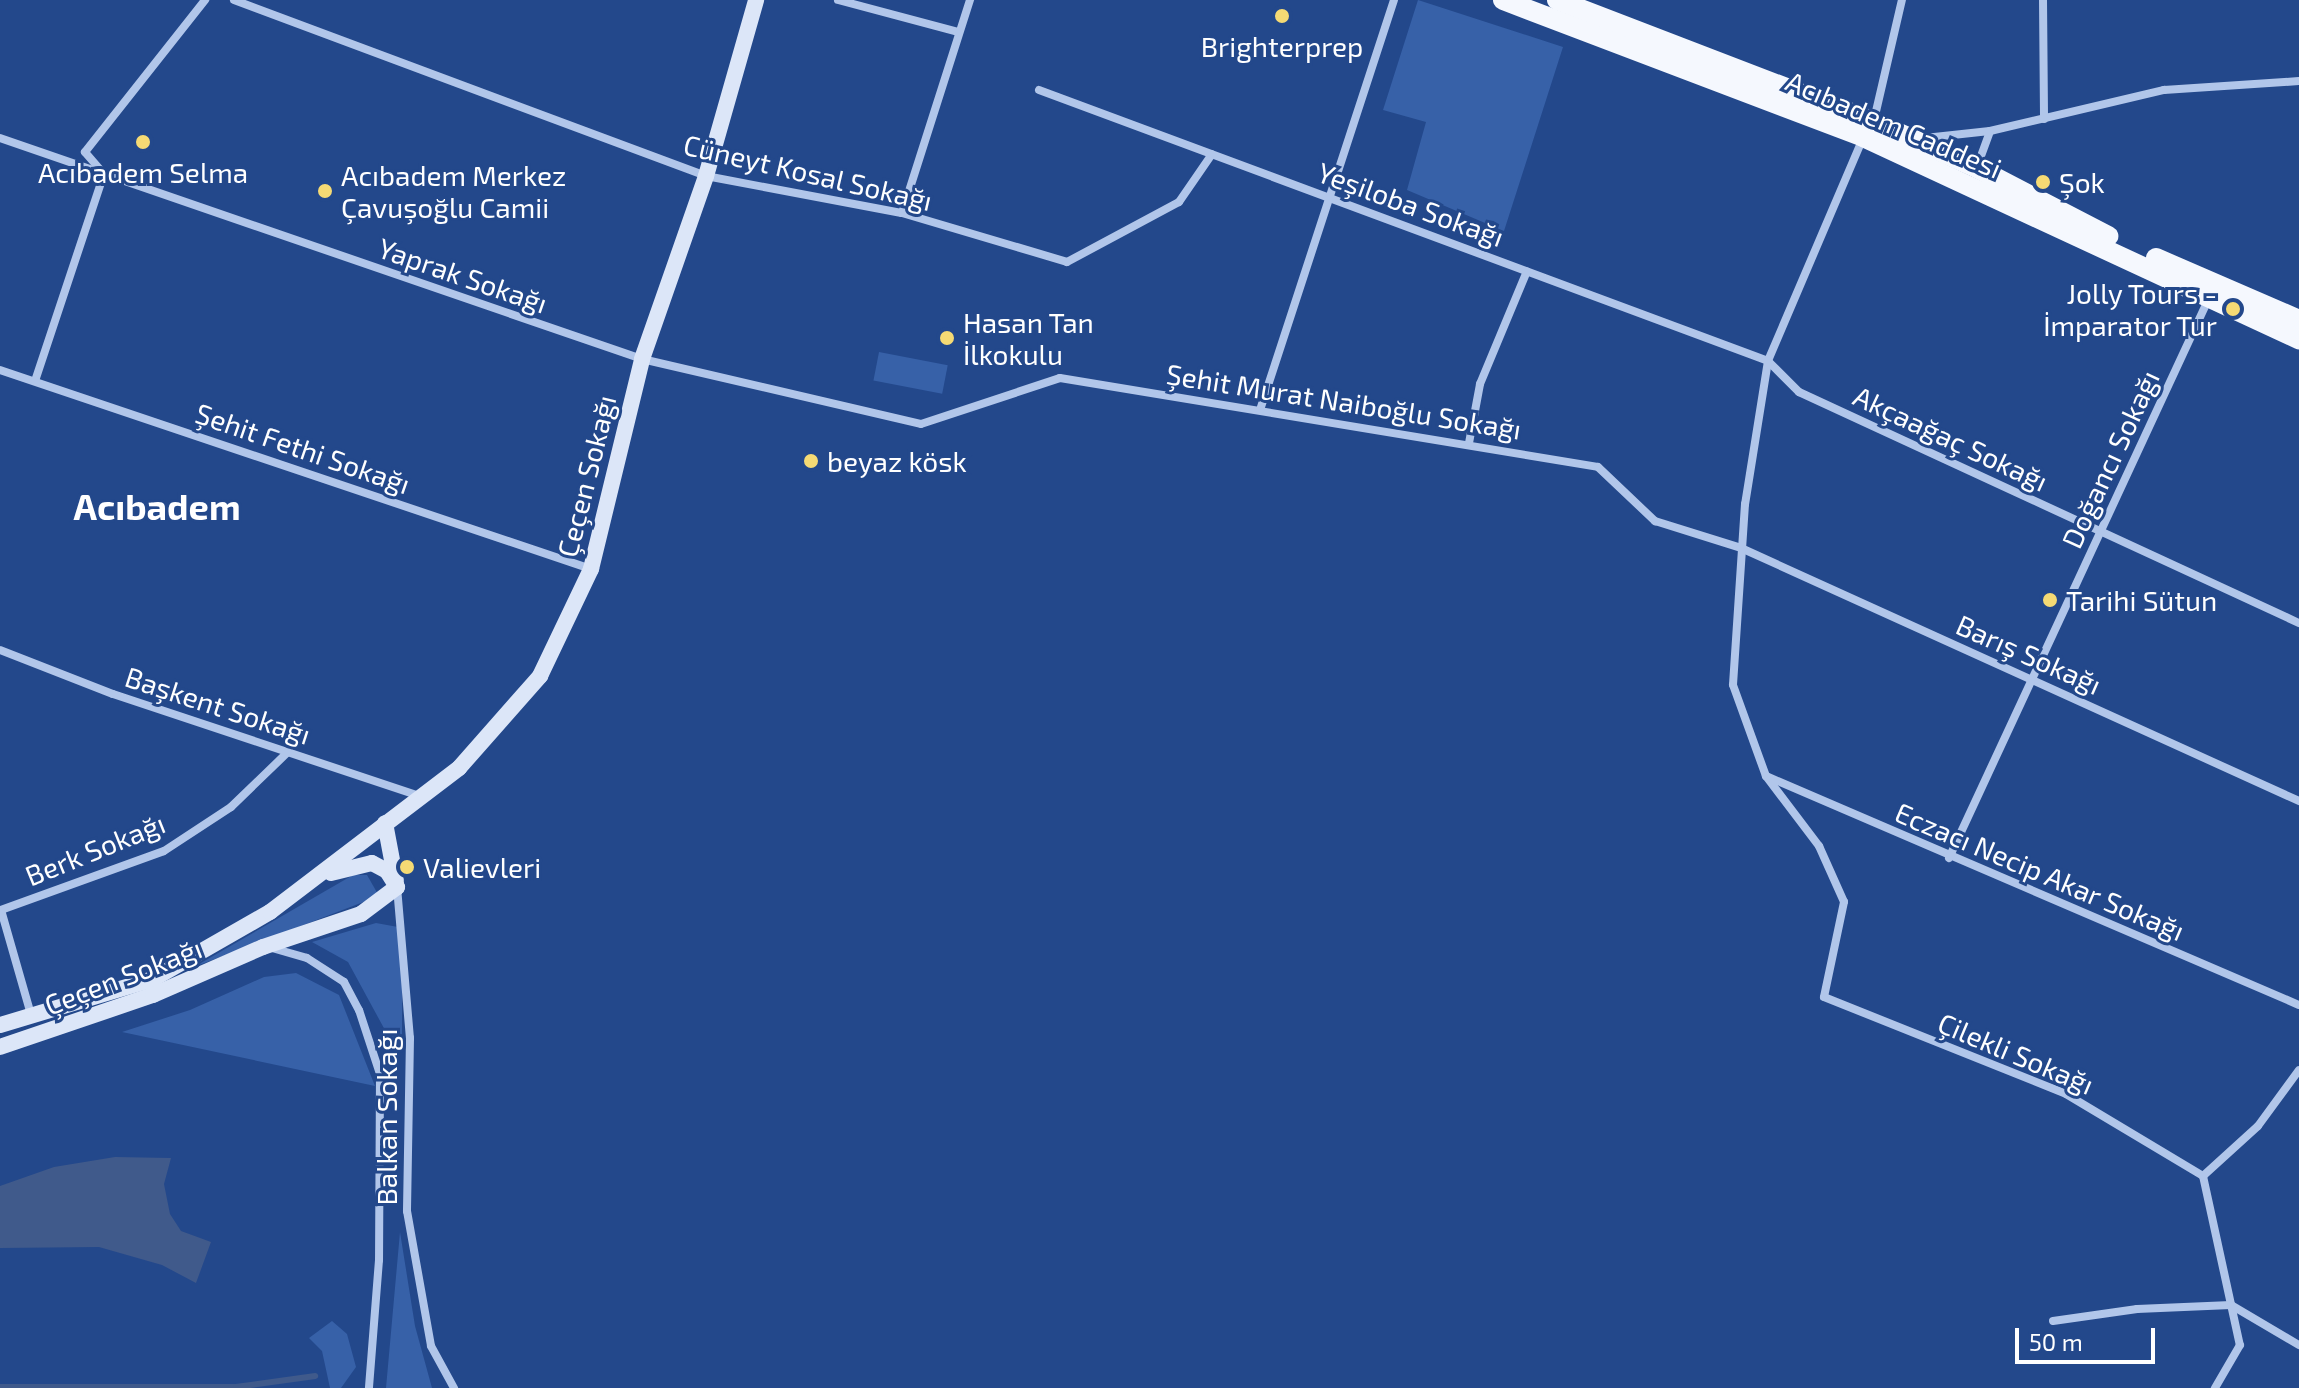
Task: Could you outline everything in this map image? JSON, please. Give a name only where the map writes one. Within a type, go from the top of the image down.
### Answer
[{"type":"main road","name":"Çeçen Sokağı","points":[[0,1025],[32,1018],[153,979],[270,912],[459,768],[540,676],[591,569],[642,359],[706,176],[756,0]]},
{"type":"main road","name":"Acıbadem Caddesi","points":[[1503,0],[1869,129],[1912,140],[1977,168],[2114,239],[2299,320]]},
{"type":"main road","name":"Acıbadem Caddesi","points":[[1557,0],[1869,129],[2299,339]]},
{"type":"main road","points":[[385,823],[397,887]]},
{"type":"main road","name":"Çeçen Sokağı","points":[[0,1047],[153,995],[263,947],[361,914],[397,887],[387,871],[372,863],[322,875]]},
{"type":"street","points":[[35,381],[104,174],[85,152],[205,0]]},
{"type":"street","name":"Cüneyt Kosal Sokağı","points":[[234,0],[706,176],[902,213],[1067,262],[1179,202],[1212,154]]},
{"type":"street","points":[[838,0],[958,32]]},
{"type":"street","points":[[902,213],[970,0]]},
{"type":"street","points":[[1260,410],[1394,0]]},
{"type":"street","points":[[1766,776],[1733,685],[1741,548],[1768,361],[1869,129],[1902,0]]},
{"type":"street","points":[[2043,0],[2044,119]]},
{"type":"street","points":[[1912,140],[1990,131],[2164,90],[2299,81]]},
{"type":"street","name":"Yeşiloba Sokağı","points":[[1039,90],[1768,361]]},
{"type":"street","points":[[1977,168],[1990,131]]},
{"type":"street","name":"Yaprak Sokağı","points":[[0,138],[642,359],[921,424]]},
{"type":"street","points":[[1469,443],[1480,384],[1527,271]]},
{"type":"street","name":"Doğancı Sokağı","points":[[1949,858],[2209,297]]},
{"type":"street","name":"Akçaağaç Sokağı","points":[[1768,361],[1799,392],[2299,623]]},
{"type":"street","name":"Şehit Fethi Sokağı","points":[[0,370],[591,569]]},
{"type":"street","name":"Şehit Murat Naiboğlu Sokağı","points":[[921,424],[1060,378],[1469,443],[1598,467],[1655,521],[1741,548]]},
{"type":"street","name":"Barış Sokağı","points":[[1741,548],[2299,801]]},
{"type":"street","name":"Başkent Sokağı","points":[[0,650],[113,694],[424,797]]},
{"type":"street","name":"Berk Sokağı","points":[[32,1018],[0,910],[164,851],[231,807],[289,751]]},
{"type":"street","name":"Eczacı Necip Akar Sokağı","points":[[1766,776],[1949,858],[2299,1005]]},
{"type":"street","name":"Çilekli Sokağı","points":[[1766,776],[1819,846],[1844,902],[1824,997],[2066,1094],[2203,1176]]},
{"type":"street","name":"Balkan Sokağı","points":[[397,887],[410,1038],[407,1211],[431,1346],[454,1388]]},
{"type":"street","name":"Balkan Sokağı","points":[[263,947],[307,958],[344,982],[359,1010],[380,1074],[379,1260],[369,1388]]},
{"type":"street","points":[[2215,1388],[2240,1345],[2203,1176],[2258,1126],[2299,1070]]},
{"type":"street","points":[[2053,1321],[2137,1309],[2231,1305],[2299,1345]]},
{"type":"shaded area","points":[[1418,0],[1563,47],[1504,231],[1407,190],[1426,122],[1383,110]]},
{"type":"shaded area","points":[[879,352],[948,365],[942,394],[873,380]]},
{"type":"shaded area","points":[[353,875],[367,875],[379,896],[194,967]]},
{"type":"shaded area","points":[[376,923],[398,927],[402,936],[402,1034],[392,1043],[348,962],[312,942]]},
{"type":"shaded area","points":[[296,973],[339,995],[375,1086],[122,1032],[190,1010],[264,977]]},
{"type":"shaded area","points":[[115,1157],[171,1158],[164,1184],[170,1214],[181,1231],[211,1242],[196,1283],[162,1265],[99,1247],[0,1248],[0,1186],[54,1167]]},
{"type":"shaded area","points":[[400,1232],[415,1326],[432,1388],[386,1388]]},
{"type":"shaded area","points":[[332,1321],[347,1334],[356,1367],[341,1388],[330,1388],[322,1351],[309,1338]]},
{"type":"waterway","points":[[0,1387],[236,1387],[315,1376]]},
{"type":"place","name":"Brighterprep","points":[[1282,16]]},
{"type":"place","name":"Acıbadem Selma","points":[[143,142]]},
{"type":"place","name":"Şok","points":[[2043,182]]},
{"type":"place","name":"Acıbadem Merkez Çavuşoğlu Camii","points":[[325,191]]},
{"type":"place","name":"Jolly Tours - İmparator Tur","points":[[2233,309]]},
{"type":"place","name":"Hasan Tan İlkokulu","points":[[947,338]]},
{"type":"place","name":"beyaz kösk","points":[[811,461]]},
{"type":"place","name":"Tarihi Sütun","points":[[2050,600]]},
{"type":"place","name":"Valievleri","points":[[407,867]]},
{"type":"district","name":"Acıbadem","points":[[157,506]]}]
